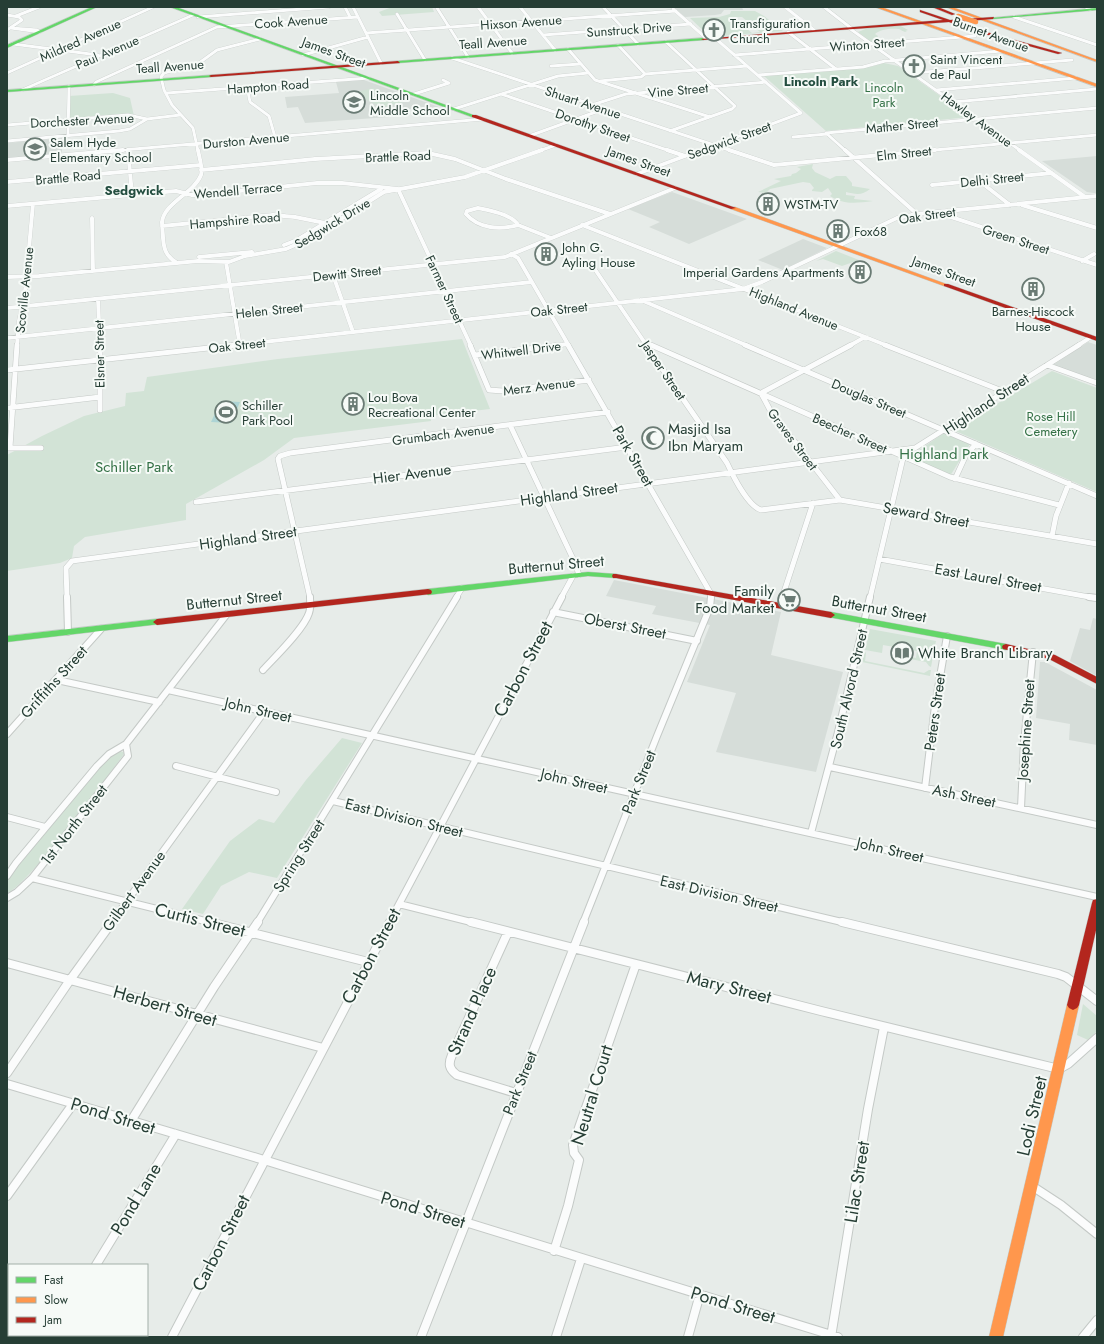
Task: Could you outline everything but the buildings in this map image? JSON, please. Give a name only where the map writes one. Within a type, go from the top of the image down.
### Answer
[{"type":"main road","points":[[10,46],[95,7]]},
{"type":"main road","name":"James Street","points":[[172,7],[1094,338]]},
{"type":"main road","name":"Burnet Avenue","points":[[877,7],[1097,86]]},
{"type":"main road","points":[[934,7],[977,30],[1097,65]]},
{"type":"main road","points":[[948,7],[974,19],[1060,53]]},
{"type":"main road","points":[[920,8],[953,17],[974,19],[997,19],[1033,14]]},
{"type":"main road","points":[[920,8],[934,17],[934,20],[930,22]]},
{"type":"main road","points":[[974,19],[997,19],[1091,9]]},
{"type":"main road","name":"Teall Avenue","points":[[7,91],[930,22],[953,17]]},
{"type":"main road","points":[[974,19],[1097,62]]},
{"type":"main road","points":[[997,19],[1097,62]]},
{"type":"main road","name":"Butternut Street","points":[[7,639],[462,588],[604,574],[710,592],[1033,652],[1052,657],[1097,681]]},
{"type":"main road","name":"Lodi Street","points":[[996,1337],[1097,902]]},
{"type":"street","points":[[16,16],[39,7]]},
{"type":"street","name":"Mildred Avenue","points":[[7,74],[153,7]]},
{"type":"street","name":"Paul Avenue","points":[[22,90],[26,86],[196,16],[329,7]]},
{"type":"street","points":[[346,7],[350,17]]},
{"type":"street","points":[[353,7],[381,63]]},
{"type":"street","points":[[478,7],[512,53]]},
{"type":"street","points":[[520,7],[555,50]]},
{"type":"street","points":[[603,7],[638,44]]},
{"type":"street","points":[[671,7],[691,24],[734,55],[766,82]]},
{"type":"street","points":[[785,7],[814,30]]},
{"type":"street","name":"Hawley Avenue","points":[[824,7],[871,44],[1085,197]]},
{"type":"street","points":[[437,8],[468,57]]},
{"type":"street","name":"Hixson Avenue","points":[[366,33],[676,11]]},
{"type":"street","points":[[397,14],[425,60]]},
{"type":"street","points":[[7,15],[16,16],[22,20],[7,30]]},
{"type":"street","name":"Cook Avenue","points":[[94,85],[96,82],[217,27],[358,17]]},
{"type":"street","points":[[1014,17],[1097,45]]},
{"type":"street","name":"Sunstruck Drive","points":[[543,35],[691,24]]},
{"type":"street","points":[[11,28],[40,32]]},
{"type":"street","points":[[788,32],[836,69]]},
{"type":"street","name":"Winton Street","points":[[734,55],[975,36]]},
{"type":"street","points":[[303,55],[368,37]]},
{"type":"street","points":[[175,261],[168,257],[164,249],[162,221],[166,211],[185,194],[199,178],[201,165],[193,128],[190,123],[172,108],[161,80],[164,73],[199,63],[217,50],[260,39]]},
{"type":"street","points":[[666,42],[735,106],[732,109],[670,131]]},
{"type":"street","points":[[618,45],[645,74]]},
{"type":"street","points":[[10,46],[99,55]]},
{"type":"street","points":[[568,49],[580,64],[598,81],[710,117]]},
{"type":"street","points":[[758,75],[863,67],[878,62],[894,60],[1001,51]]},
{"type":"street","name":"Shuart Avenue","points":[[452,58],[714,145]]},
{"type":"street","points":[[913,73],[1072,60]]},
{"type":"street","points":[[551,66],[580,64]]},
{"type":"street","points":[[598,81],[641,77],[645,74],[747,66]]},
{"type":"street","points":[[454,108],[558,76],[588,72]]},
{"type":"street","name":"Hampton Road","points":[[167,93],[369,78]]},
{"type":"street","points":[[936,90],[1076,78]]},
{"type":"street","points":[[414,94],[449,83],[443,80]]},
{"type":"street","name":"Vine Street","points":[[592,105],[624,94],[766,82]]},
{"type":"street","name":"Sedgwick Street","points":[[637,174],[801,113],[766,82]]},
{"type":"street","points":[[68,136],[69,86]]},
{"type":"street","points":[[247,87],[250,102],[269,116],[275,137]]},
{"type":"street","points":[[953,102],[1097,89]]},
{"type":"street","name":"Dorothy Street","points":[[501,94],[685,156]]},
{"type":"street","name":"Mather Street","points":[[793,137],[1097,108]]},
{"type":"street","points":[[529,136],[604,109]]},
{"type":"street","name":"Dorchester Avenue","points":[[7,125],[128,116],[147,119],[180,115]]},
{"type":"street","points":[[7,141],[123,131],[136,126],[147,119]]},
{"type":"street","name":"Durston Avenue","points":[[7,160],[484,119]]},
{"type":"street","points":[[826,134],[917,214]]},
{"type":"street","name":"Elm Street","points":[[714,145],[774,165],[1097,135]]},
{"type":"street","name":"Sedgwick Drive","points":[[7,277],[31,275],[40,276],[175,261],[265,250],[282,246],[297,240],[382,188],[442,179],[479,169],[524,152],[553,144]]},
{"type":"street","name":"Sedgwick Drive","points":[[175,261],[226,262],[291,247],[309,239],[384,192],[447,181],[484,171],[553,144]]},
{"type":"street","points":[[128,149],[132,195]]},
{"type":"street","points":[[524,152],[530,154]]},
{"type":"street","name":"Brattle Road","points":[[201,170],[315,159],[420,153],[445,156],[484,171],[551,192],[610,214]]},
{"type":"street","points":[[502,160],[507,162]]},
{"type":"street","name":"Brattle Road","points":[[7,182],[201,165]]},
{"type":"street","name":"Delhi Street","points":[[932,185],[1052,173]]},
{"type":"street","points":[[442,179],[447,181]]},
{"type":"street","points":[[978,180],[1010,205]]},
{"type":"street","name":"Wendell Terrace","points":[[7,206],[176,191],[185,194],[200,195],[326,183],[348,183],[398,189]]},
{"type":"street","name":"Dewitt Street","points":[[7,308],[492,258],[511,254],[675,188]]},
{"type":"street","name":"Farmer Street","points":[[398,189],[434,264],[489,390]]},
{"type":"street","name":"Oak Street","points":[[7,370],[743,288],[754,286],[894,219],[917,214],[1096,196]]},
{"type":"street","name":"Scoville Avenue","points":[[8,448],[14,407],[18,337],[33,204]]},
{"type":"street","points":[[1020,204],[1097,228]]},
{"type":"street","points":[[518,225],[516,221],[506,216],[478,208],[470,209],[466,214],[471,220],[488,226],[500,228],[518,225],[551,238]]},
{"type":"street","name":"Green Street","points":[[936,212],[1097,266]]},
{"type":"street","name":"Hampshire Road","points":[[162,226],[272,215],[295,217],[331,225]]},
{"type":"street","points":[[92,218],[93,269]]},
{"type":"street","name":"Highland Avenue","points":[[582,225],[1005,392]]},
{"type":"street","points":[[231,254],[239,258]]},
{"type":"street","name":"Park Street","points":[[421,1337],[605,867],[710,607],[710,592],[608,412],[518,258],[511,254]]},
{"type":"street","points":[[1082,261],[1094,254]]},
{"type":"street","points":[[213,261],[216,255]]},
{"type":"street","points":[[226,262],[231,285],[239,340],[238,344]]},
{"type":"street","name":"Jasper Street","points":[[594,268],[647,344],[732,472],[734,478],[754,508]]},
{"type":"street","points":[[333,275],[352,332]]},
{"type":"street","name":"Helen Street","points":[[7,338],[532,282]]},
{"type":"street","name":"Elsner Street","points":[[98,299],[100,328],[100,410]]},
{"type":"street","name":"Douglas Street","points":[[640,300],[1097,496]]},
{"type":"street","name":"Graves Street","points":[[840,500],[770,410],[762,395],[763,392],[865,337]]},
{"type":"street","name":"Highland Street","points":[[68,632],[67,565],[72,561],[905,450],[919,446],[1047,365],[1094,338]]},
{"type":"street","name":"Whitwell Drive","points":[[475,355],[568,344]]},
{"type":"street","name":"Beecher Street","points":[[647,344],[955,479],[1059,505]]},
{"type":"street","points":[[1047,365],[1097,383]]},
{"type":"street","name":"Merz Avenue","points":[[489,390],[503,391],[589,380]]},
{"type":"street","points":[[7,408],[100,397]]},
{"type":"street","name":"Grumbach Avenue","points":[[285,490],[278,459],[280,456],[290,452],[608,412]]},
{"type":"street","points":[[510,425],[575,563],[576,576]]},
{"type":"street","points":[[955,479],[968,452],[972,446],[976,444]]},
{"type":"street","name":"Hier Avenue","points":[[196,502],[627,447]]},
{"type":"street","points":[[8,448],[41,448]]},
{"type":"street","name":"South Alvord Street","points":[[811,833],[830,767],[905,450]]},
{"type":"street","points":[[1052,536],[1053,524],[1059,505],[1069,483]]},
{"type":"street","points":[[263,670],[302,625],[309,613],[310,605],[310,597],[285,490]]},
{"type":"street","name":"Seward Street","points":[[754,508],[762,510],[840,500],[891,510],[1097,544]]},
{"type":"street","points":[[780,605],[813,503]]},
{"type":"street","name":"East Laurel Street","points":[[879,559],[1097,598]]},
{"type":"street","name":"Carbon Street","points":[[172,1337],[553,612],[576,576]]},
{"type":"street","name":"Spring Street","points":[[131,1121],[196,1015],[251,933],[333,801],[462,588]]},
{"type":"street","name":"Oberst Street","points":[[553,612],[697,641]]},
{"type":"street","name":"1st North Street","points":[[7,876],[45,827],[97,766],[110,754],[126,744],[227,614]]},
{"type":"street","name":"Griffiths Street","points":[[8,733],[101,629]]},
{"type":"street","name":"Peters Street","points":[[925,788],[934,706],[947,636]]},
{"type":"street","name":"Josephine Street","points":[[1021,808],[1024,743],[1033,652]]},
{"type":"street","points":[[57,680],[159,702]]},
{"type":"street","name":"John Street","points":[[168,690],[1097,897]]},
{"type":"street","name":"Gilbert Avenue","points":[[7,1073],[70,980],[264,712]]},
{"type":"street","name":"1st North Street","points":[[7,898],[17,892],[32,878],[128,756],[126,744]]},
{"type":"street","points":[[176,766],[276,792]]},
{"type":"street","name":"Ash Street","points":[[830,767],[1097,825]]},
{"type":"street","name":"East Division Street","points":[[333,801],[605,867],[1037,968],[1058,974],[1097,1001]]},
{"type":"street","points":[[7,817],[45,827]]},
{"type":"street","name":"Curtis Street","points":[[32,878],[368,962]]},
{"type":"street","name":"Mary Street","points":[[399,904],[884,1027],[1059,1069]]},
{"type":"street","name":"Strand Place","points":[[508,932],[452,1055],[449,1067],[451,1071],[457,1075],[516,1092]]},
{"type":"street","name":"Herbert Street","points":[[7,963],[323,1048]]},
{"type":"street","name":"Neutral Court","points":[[554,1251],[575,1183],[579,1160],[574,1154],[573,1145],[636,964]]},
{"type":"street","name":"Lilac Street","points":[[834,1336],[868,1109],[884,1027]]},
{"type":"street","points":[[1059,1069],[1068,1064],[1097,1038]]},
{"type":"street","name":"Pond Street","points":[[7,1084],[264,1160],[554,1251],[700,1294],[834,1336]]},
{"type":"street","points":[[7,1196],[73,1104]]},
{"type":"street","name":"Pond Lane","points":[[97,1264],[176,1134]]},
{"type":"street","points":[[1032,1186],[1061,1205],[1097,1234]]},
{"type":"street","points":[[556,1337],[581,1259]]},
{"type":"street","points":[[688,1337],[700,1294]]},
{"type":"street","points":[[1083,1337],[1097,1320]]},
{"type":"shaded area","points":[[673,7],[742,7],[743,10],[724,10],[721,14],[685,17]]},
{"type":"shaded area","name":"Lincoln Middle School","points":[[364,80],[439,107],[386,111],[389,117],[305,123],[298,107],[287,108],[285,97],[339,93],[336,82]]},
{"type":"shaded area","name":"Salem Hyde Elementary School","points":[[62,138],[62,154],[7,159],[7,143]]},
{"type":"shaded area","points":[[1097,156],[1097,193],[1087,192],[1042,161]]},
{"type":"shaded area","points":[[672,192],[747,219],[689,244],[649,227],[660,222],[628,209]]},
{"type":"shaded area","points":[[803,239],[827,248],[783,270],[758,260]]},
{"type":"shaded area","points":[[1088,342],[1097,345],[1097,381],[1053,365]]},
{"type":"shaded area","points":[[614,580],[781,612],[771,655],[843,672],[816,772],[716,752],[736,693],[687,682],[710,625],[652,614],[656,606],[606,596]]},
{"type":"shaded area","points":[[1093,618],[1097,619],[1097,676],[1070,661],[1080,628],[1090,630]]},
{"type":"shaded area","points":[[1040,662],[1045,662],[1097,690],[1097,745],[1069,740],[1070,724],[1036,718]]},
{"type":"green space","points":[[392,7],[432,7],[434,12],[382,16],[379,12]]},
{"type":"green space","points":[[731,11],[755,11],[783,31],[710,37],[690,18],[719,17],[730,14]],"holes":[[[733,17],[742,17],[760,32],[752,33]]]},
{"type":"green space","points":[[899,25],[908,30],[905,31],[907,32],[899,29],[886,29],[880,31],[875,34],[878,36],[875,41],[879,42],[871,42],[858,32],[868,28]]},
{"type":"green space","name":"Lincoln Park","points":[[884,63],[898,66],[970,117],[826,131],[764,76],[870,67]]},
{"type":"green space","points":[[373,88],[404,102],[382,107],[352,93]]},
{"type":"green space","points":[[113,93],[130,98],[134,116],[69,120],[69,96]]},
{"type":"green space","points":[[813,164],[812,168],[815,172],[830,179],[836,176],[846,176],[852,183],[852,186],[870,189],[861,194],[846,192],[846,195],[855,196],[854,199],[873,201],[856,203],[840,201],[830,196],[832,194],[828,188],[822,192],[812,191],[814,188],[810,183],[803,182],[770,189],[766,193],[758,192],[781,181],[774,179],[791,176],[792,174],[796,173],[801,169],[797,167]]},
{"type":"green space","points":[[836,251],[859,260],[842,266],[823,259],[816,261]]},
{"type":"green space","name":"Schiller Park","points":[[462,339],[490,409],[430,416],[431,421],[294,438],[264,460],[186,504],[186,520],[85,537],[74,546],[72,558],[60,563],[7,571],[7,455],[84,416],[125,406],[126,393],[144,391],[147,377],[278,359]]},
{"type":"green space","name":"Rose Hill Cemetery","points":[[1052,371],[1097,388],[1097,492],[953,430]]},
{"type":"green space","name":"Highland Park","points":[[944,433],[970,444],[950,476],[909,457]]},
{"type":"green space","points":[[870,629],[936,641],[931,667],[926,662],[910,659],[909,663],[893,660],[907,660],[908,656],[916,658],[917,651],[883,645],[882,653],[865,650]]},
{"type":"green space","points":[[865,652],[865,661],[924,673],[931,670],[930,676],[862,662]]},
{"type":"green space","points":[[342,738],[362,743],[277,878],[249,872],[221,886],[203,914],[182,909],[230,841],[259,819],[274,823],[306,780]]},
{"type":"green space","points":[[119,751],[123,752],[124,754],[67,830],[31,872],[17,886],[7,893],[7,882],[16,868],[82,786],[97,769]]},
{"type":"green space","points":[[1083,1004],[1097,1016],[1097,1031],[1088,1040],[1077,1035]]},
{"type":"water","name":"Schiller Park Pool","points":[[221,401],[240,402],[231,423],[211,422]]},
{"type":"traffic: fast","points":[[7,47],[95,7]]},
{"type":"traffic: fast","points":[[172,7],[474,116]]},
{"type":"traffic: fast","points":[[993,18],[1097,9]]},
{"type":"traffic: fast","points":[[398,62],[703,39]]},
{"type":"traffic: fast","points":[[7,91],[211,76]]},
{"type":"traffic: fast","points":[[428,592],[588,574],[616,576]]},
{"type":"traffic: fast","points":[[831,615],[1006,647]]},
{"type":"traffic: fast","points":[[7,639],[157,622]]},
{"type":"traffic: slow","points":[[877,7],[1097,86]]},
{"type":"traffic: slow","points":[[948,7],[1097,61]]},
{"type":"traffic: slow","points":[[958,16],[976,22]]},
{"type":"traffic: slow","points":[[733,208],[946,285]]},
{"type":"traffic: slow","points":[[996,1337],[1073,1005]]},
{"type":"traffic: jam","points":[[934,7],[953,14]]},
{"type":"traffic: jam","points":[[921,11],[971,29],[1060,53]]},
{"type":"traffic: jam","points":[[703,39],[993,18]]},
{"type":"traffic: jam","points":[[211,76],[398,62]]},
{"type":"traffic: jam","points":[[474,116],[733,208]]},
{"type":"traffic: jam","points":[[946,285],[1097,339]]},
{"type":"traffic: jam","points":[[616,576],[831,615]]},
{"type":"traffic: jam","points":[[157,622],[428,592]]},
{"type":"traffic: jam","points":[[1006,647],[1052,657],[1097,681]]},
{"type":"traffic: jam","points":[[1073,1005],[1097,903]]},
{"type":"place","name":"Transfiguration Church","points":[[714,30]]},
{"type":"place","name":"Saint Vincent de Paul","points":[[914,66]]},
{"type":"place","name":"Lincoln Middle School","points":[[354,102]]},
{"type":"place","name":"Salem Hyde Elementary School","points":[[35,149]]},
{"type":"place","name":"WSTM-TV","points":[[768,204]]},
{"type":"place","name":"Fox68","points":[[838,231]]},
{"type":"place","name":"John G. Ayling House","points":[[546,254]]},
{"type":"place","name":"Imperial Gardens Apartments","points":[[860,272]]},
{"type":"place","name":"Barnes-Hiscock House","points":[[1033,289]]},
{"type":"place","name":"Lou Bova Recreational Center","points":[[353,404]]},
{"type":"place","name":"Schiller Park Pool","points":[[226,412]]},
{"type":"place","name":"Masjid Isa Ibn Maryam","points":[[653,438]]},
{"type":"place","name":"Family Food Market","points":[[789,600]]},
{"type":"place","name":"White Branch Library","points":[[902,653]]},
{"type":"district","name":"Lincoln Park","points":[[821,81]]},
{"type":"district","name":"Sedgwick","points":[[134,190]]}]
